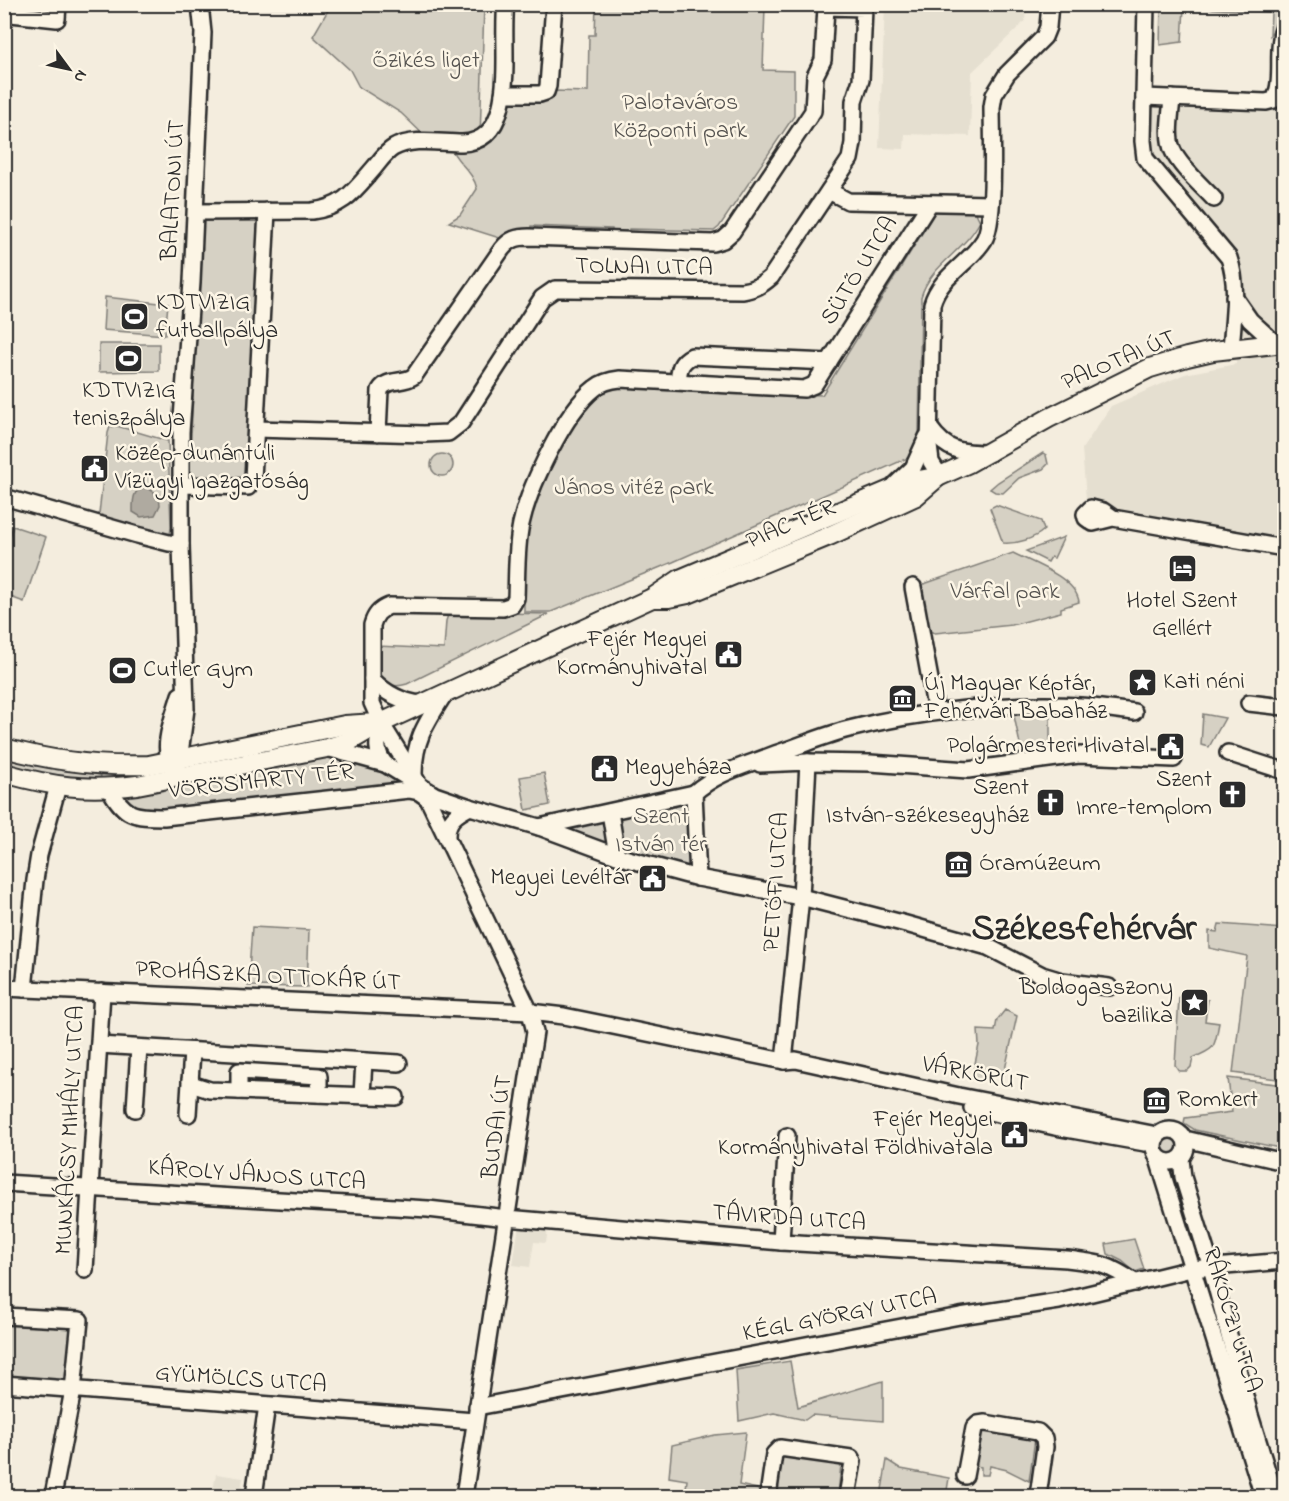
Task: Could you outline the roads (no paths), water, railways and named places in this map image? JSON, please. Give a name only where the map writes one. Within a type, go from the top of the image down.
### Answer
[{"type":"main road","name":"PALOTAI ÚT","points":[[1015,438],[1150,368],[1187,357],[1280,343]]},
{"type":"main road","name":"PIAC TÉR","points":[[381,723],[652,598],[680,579],[909,482],[940,476],[990,453],[1015,438]]},
{"type":"main road","name":"PIAC TÉR","points":[[652,598],[688,594],[829,536],[916,496],[940,476]]},
{"type":"main road","name":"VÖRÖSMARTY TÉR","points":[[175,766],[261,759],[327,748],[350,741],[381,723]]},
{"type":"main road","name":"VÖRÖSMARTY TÉR","points":[[175,766],[345,725],[381,723]]},
{"type":"main road","points":[[4,748],[53,760],[120,766],[175,766]]},
{"type":"main road","points":[[4,773],[78,789],[110,788],[175,766]]},
{"type":"street","points":[[11,15],[57,19],[58,4]]},
{"type":"street","name":"BALATONI ÚT","points":[[175,766],[186,709],[181,544],[181,432],[196,212],[203,33],[200,4]]},
{"type":"street","points":[[196,212],[327,209],[345,201],[386,154],[395,147],[412,143],[463,143],[480,139],[497,120],[503,94],[506,4]]},
{"type":"street","points":[[503,94],[546,92],[554,4]]},
{"type":"street","points":[[940,476],[931,462],[932,304],[935,294],[946,279],[984,240],[988,228],[990,204],[994,95],[1007,74],[1044,37],[1048,27],[1050,4]]},
{"type":"street","points":[[1146,4],[1143,141],[1145,158],[1225,251],[1232,266],[1234,297],[1231,349]]},
{"type":"street","name":"TOLNAI UTCA","points":[[256,429],[378,433],[448,433],[461,423],[542,298],[555,289],[727,291],[753,289],[771,277],[847,164],[851,153],[854,101],[861,80],[864,8],[826,7],[823,60],[815,76],[814,106],[810,117],[732,232],[723,240],[713,243],[517,237],[509,241],[414,376],[406,381],[383,385],[380,390],[378,433]]},
{"type":"street","points":[[1144,98],[1266,102],[1274,100],[1278,92],[1279,46],[1284,27]]},
{"type":"street","points":[[1172,98],[1170,140],[1172,150],[1177,159],[1214,199]]},
{"type":"street","name":"SÜTŐ UTCA","points":[[829,191],[848,201],[990,204]]},
{"type":"street","name":"SÜTŐ UTCA","points":[[381,723],[372,703],[372,625],[375,615],[381,609],[399,605],[503,608],[513,604],[516,598],[520,531],[526,509],[557,438],[587,394],[597,386],[620,379],[804,389],[814,385],[930,203]]},
{"type":"street","points":[[182,485],[248,487],[253,479],[274,211]]},
{"type":"street","points":[[1234,297],[1250,320],[1280,343]]},
{"type":"street","name":"SÜTŐ UTCA","points":[[678,382],[679,367],[684,360],[692,356],[829,362]]},
{"type":"street","points":[[930,428],[942,443],[954,449],[964,453],[990,453]]},
{"type":"street","points":[[887,491],[913,468],[930,428]]},
{"type":"street","points":[[4,497],[137,535],[181,544]]},
{"type":"street","points":[[1113,518],[1284,548]]},
{"type":"street","points":[[913,586],[936,712]]},
{"type":"street","points":[[372,679],[386,693],[422,704]]},
{"type":"street","points":[[421,786],[415,755],[420,735],[446,693]]},
{"type":"street","points":[[1249,703],[1284,707]]},
{"type":"street","points":[[539,827],[694,794],[708,781],[724,772],[849,729],[936,712],[1036,705],[1082,706],[1134,712]]},
{"type":"street","points":[[381,723],[377,748],[379,756],[386,764],[435,795],[539,827],[617,856],[698,878],[801,897],[991,945],[1042,975],[1062,981],[1109,987]]},
{"type":"street","name":"BUDAI ÚT","points":[[381,723],[421,786],[447,836],[530,1012],[535,1032],[464,1497]]},
{"type":"street","points":[[327,748],[386,764]]},
{"type":"street","points":[[1228,753],[1284,771]]},
{"type":"street","points":[[751,763],[870,763],[968,770],[1079,755],[1174,759]]},
{"type":"street","name":"PETŐFI UTCA","points":[[784,1061],[801,897],[808,762]]},
{"type":"street","points":[[24,989],[39,855],[58,786]]},
{"type":"street","name":"VÖRÖSMARTY TÉR","points":[[110,788],[119,806],[130,813],[146,817],[164,817],[409,790],[419,792],[421,786]]},
{"type":"street","points":[[694,794],[698,878]]},
{"type":"street","points":[[447,836],[447,828],[452,818],[470,807]]},
{"type":"street","points":[[610,812],[617,856]]},
{"type":"street","name":"PROHÁSZKA OTTOKÁR ÚT","points":[[4,988],[530,1012]]},
{"type":"street","name":"MUNKÁCSY MIHÁLY UTCA","points":[[85,1270],[102,992]]},
{"type":"street","name":"VÁRKÖRÚT","points":[[530,1012],[564,1016],[784,1061],[796,1060],[959,1096],[1156,1145]]},
{"type":"street","points":[[99,1045],[399,1063]]},
{"type":"street","points":[[135,1109],[139,1048]]},
{"type":"street","points":[[188,1114],[192,1051]]},
{"type":"street","points":[[362,1095],[364,1061]]},
{"type":"street","points":[[190,1080],[201,1089],[239,1091],[240,1071],[319,1076],[319,1094],[396,1097]]},
{"type":"street","name":"VÁRKÖRÚT","points":[[1156,1145],[1167,1130],[1172,1130],[1178,1131],[1184,1149]]},
{"type":"street","points":[[780,1242],[787,1136]]},
{"type":"street","name":"VÁRKÖRÚT","points":[[1156,1145],[1161,1160],[1171,1162],[1184,1149],[1199,1150],[1284,1168]]},
{"type":"street","name":"RÁKÓCZI UTCA","points":[[1156,1145],[1191,1269],[1263,1497]]},
{"type":"street","name":"VÁRKÖRÚT","points":[[1184,1149],[1284,1162]]},
{"type":"street","name":"RÁKÓCZI UTCA","points":[[1184,1149],[1182,1177],[1211,1267],[1250,1415],[1275,1497]]},
{"type":"street","name":"KÁROLY JÁNOS UTCA","points":[[4,1182],[428,1209],[507,1218]]},
{"type":"street","name":"TÁVIRDA UTCA","points":[[507,1218],[780,1242],[1067,1259],[1100,1263],[1116,1269],[1136,1283]]},
{"type":"street","name":"KÉGL GYÖRGY UTCA","points":[[476,1414],[960,1316],[1059,1301],[1191,1269],[1284,1261]]},
{"type":"street","points":[[4,1316],[80,1320],[73,1390],[53,1497]]},
{"type":"street","name":"GYÜMÖLCS UTCA","points":[[4,1384],[267,1405],[476,1414]]},
{"type":"street","points":[[254,1497],[267,1405]]},
{"type":"street","points":[[965,1476],[974,1428],[978,1424],[985,1423],[1038,1432],[1044,1438],[1045,1447],[1038,1497]]},
{"type":"street","points":[[768,1497],[774,1454],[780,1448],[852,1458],[847,1497]]},
{"type":"place","name":"KDTVIZIG futballpálya","points":[[135,317]]},
{"type":"place","name":"KDTVIZIG teniszpálya","points":[[129,358]]},
{"type":"place","name":"Közép-dunántúli Vízügyi Igazgatóság","points":[[94,468]]},
{"type":"place","name":"Hotel Szent Gellért","points":[[1182,568]]},
{"type":"place","name":"Fejér Megyei Kormányhivatal","points":[[728,654]]},
{"type":"place","name":"Cutler Gym","points":[[122,670]]},
{"type":"place","name":"Kati néni","points":[[1142,682]]},
{"type":"place","name":"Új Magyar Képtár, Fehérvári Babaház","points":[[903,698]]},
{"type":"place","name":"Polgármesteri Hivatal","points":[[1170,746]]},
{"type":"place","name":"Megyeháza","points":[[604,768]]},
{"type":"place","name":"Szent Imre-templom","points":[[1233,794]]},
{"type":"place","name":"Szent István-székesegyház","points":[[1050,802]]},
{"type":"place","name":"Óramúzeum","points":[[958,864]]},
{"type":"place","name":"Megyei Levéltár","points":[[653,878]]},
{"type":"place","name":"Boldogasszony bazilika","points":[[1194,1002]]},
{"type":"place","name":"Romkert","points":[[1156,1100]]},
{"type":"place","name":"Fejér Megyei Kormányhivatal Földhivatala","points":[[1014,1134]]},
{"type":"district","name":"Székesfehérvár","points":[[1084,930]]},
{"type":"park label","name":"Őzikés liget","points":[[426,61]]},
{"type":"park label","name":"Palotaváros Központi park","points":[[680,117]]},
{"type":"park label","name":"János vitéz park","points":[[634,488]]},
{"type":"park label","name":"Várfal park","points":[[1005,592]]},
{"type":"park label","name":"Szent István tér","points":[[661,831]]}]
